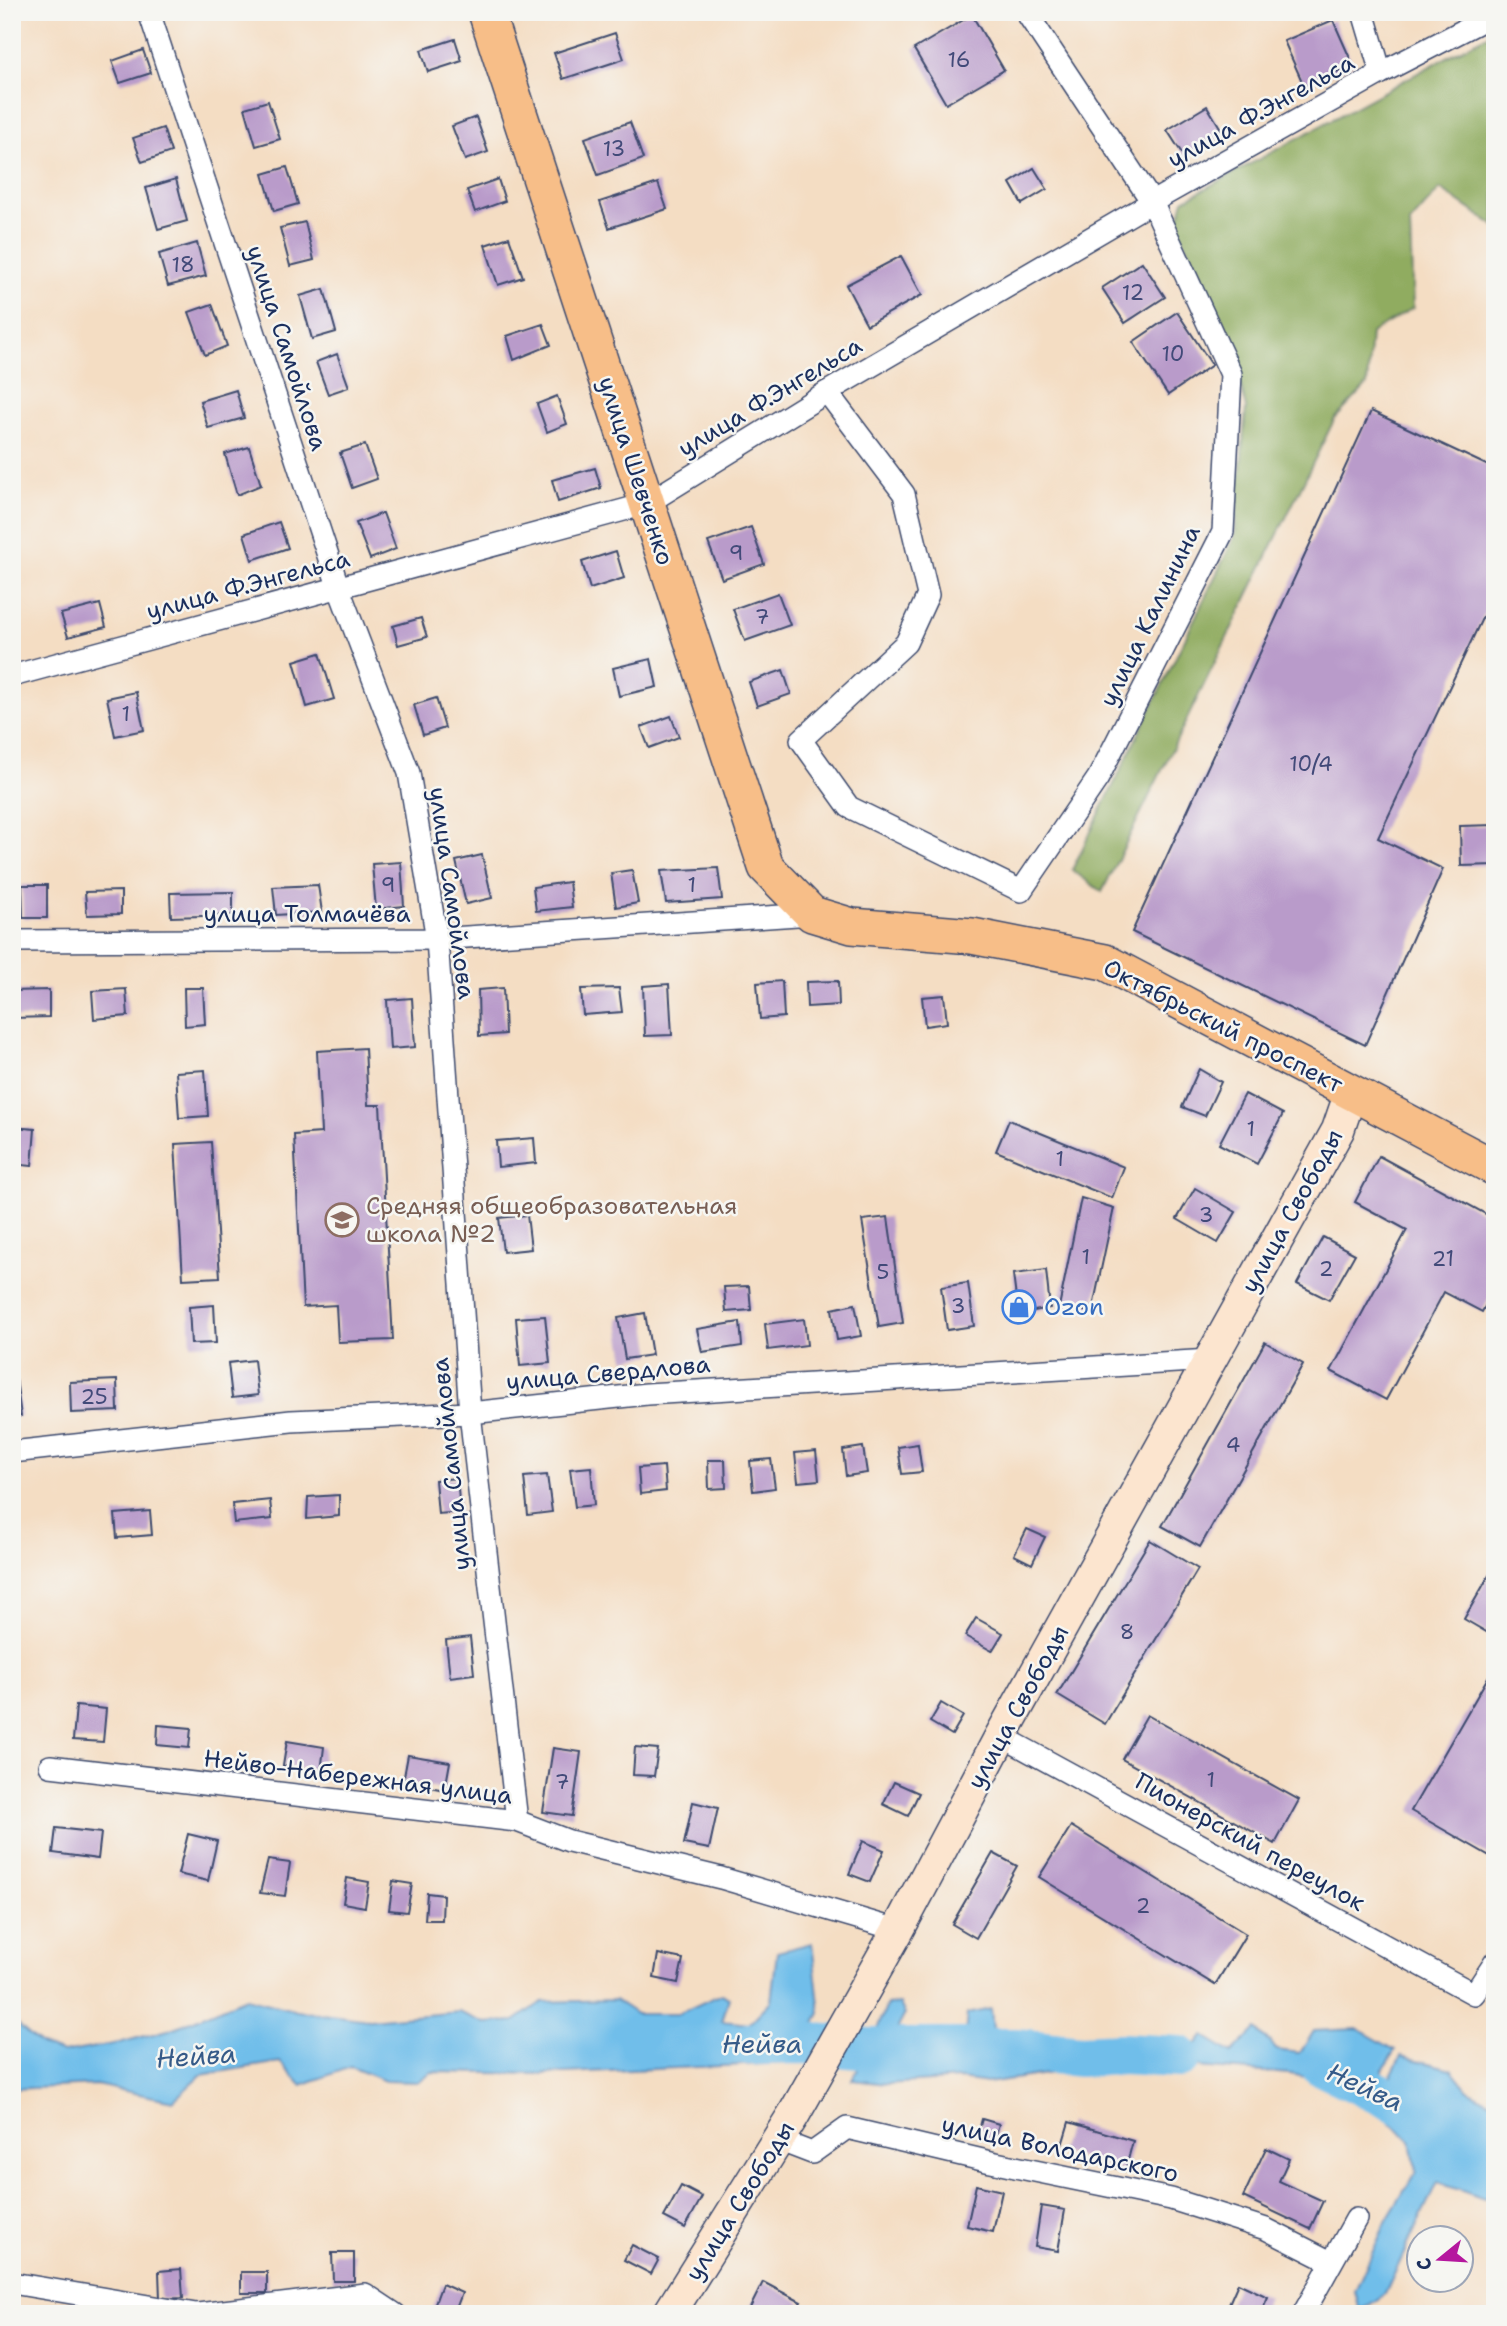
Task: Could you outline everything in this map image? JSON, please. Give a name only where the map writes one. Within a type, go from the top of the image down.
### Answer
[{"type":"main road","name":"улица Шевченко","points":[[486,12],[766,867],[812,914]]},
{"type":"main road","name":"Октябрьский проспект","points":[[812,914],[852,926],[971,936],[1105,962],[1495,1168]]},
{"type":"main road","name":"улица Свободы","points":[[669,2314],[786,2127],[898,1930],[1001,1736],[1338,1130],[1352,1092]]},
{"type":"street","name":"улица Самойлова","points":[[149,12],[339,589],[409,773],[438,939],[470,1413],[517,1821]]},
{"type":"street","name":"улица Калинина","points":[[827,392],[904,494],[928,595],[906,643],[801,740],[849,807],[1021,891],[1098,778],[1223,533],[1231,374],[1152,202],[1026,12]]},
{"type":"street","points":[[1363,12],[1381,73]]},
{"type":"street","name":"улица Ф.Энгельса","points":[[12,676],[646,505],[827,392],[1152,202],[1381,73],[1495,14]]},
{"type":"street","name":"улица Толмачёва","points":[[12,941],[438,939],[812,914]]},
{"type":"street","name":"улица Свердлова","points":[[12,1452],[291,1421],[470,1413],[647,1394],[1210,1360]]},
{"type":"street","name":"Пионерский переулок","points":[[1001,1736],[1475,1994],[1495,1962]]},
{"type":"street","name":"Нейво-Набережная улица","points":[[50,1766],[517,1821],[569,1841],[721,1878],[898,1930]]},
{"type":"street","name":"улица Володарского","points":[[786,2127],[812,2153],[847,2128],[991,2162],[1171,2199],[1266,2229],[1331,2262]]},
{"type":"street","points":[[1303,2314],[1356,2219]]},
{"type":"street","points":[[12,2283],[197,2314],[365,2294],[396,2314]]},
{"type":"green space","points":[[1495,31],[1495,226],[1440,189],[1410,223],[1413,308],[1371,333],[1367,385],[1334,420],[1102,892],[1072,870],[1235,536],[1246,408],[1230,336],[1177,226],[1184,200]]},
{"type":"water","points":[[812,1943],[820,2013],[804,2043],[788,2063],[542,2074],[431,2072],[418,2082],[385,2081],[351,2067],[301,2085],[280,2062],[201,2075],[173,2101],[96,2085],[12,2089],[12,2020],[41,2045],[63,2053],[119,2043],[172,2029],[246,1998],[297,2011],[369,2020],[459,2012],[485,2023],[515,2021],[542,2002],[615,2000],[636,2014],[678,2014],[721,1994],[729,1998],[722,2021],[749,2024],[771,2001],[777,1952]]},
{"type":"water","points":[[900,2004],[905,2014],[891,2041],[964,2045],[967,2014],[991,2009],[995,2048],[1036,2050],[1042,2041],[1080,2056],[1072,2070],[987,2083],[960,2079],[887,2084],[852,2080],[869,2049],[887,2005]]},
{"type":"water","points":[[1256,2029],[1277,2050],[1300,2053],[1314,2031],[1358,2029],[1395,2050],[1371,2089],[1290,2074],[1119,2061],[1130,2039],[1161,2038],[1173,2053],[1192,2048],[1204,2036],[1232,2053]]},
{"type":"water","points":[[1401,2056],[1451,2069],[1468,2090],[1495,2104],[1495,2199],[1484,2199],[1437,2182],[1418,2224],[1406,2224],[1406,2249],[1385,2294],[1360,2311],[1355,2291],[1387,2220],[1416,2171],[1411,2141],[1374,2108]]},
{"type":"building","points":[[972,15],[1004,70],[946,104],[914,49]]},
{"type":"building","points":[[1333,20],[1353,65],[1304,86],[1284,41]]},
{"type":"building","points":[[615,33],[624,59],[563,79],[554,53]]},
{"type":"building","points":[[455,39],[462,61],[428,72],[421,50]]},
{"type":"building","points":[[143,50],[151,73],[120,83],[112,61]]},
{"type":"building","points":[[268,101],[280,139],[256,146],[245,108]]},
{"type":"building","points":[[1207,106],[1224,134],[1185,158],[1167,130]]},
{"type":"building","points":[[476,117],[488,152],[465,160],[452,126]]},
{"type":"building","points":[[630,122],[643,159],[598,175],[585,138]]},
{"type":"building","points":[[163,128],[171,152],[142,162],[133,138]]},
{"type":"building","points":[[287,167],[298,204],[274,211],[263,174]]},
{"type":"building","points":[[1034,168],[1047,189],[1022,204],[1010,183]]},
{"type":"building","points":[[176,179],[187,221],[158,229],[146,188]]},
{"type":"building","points":[[498,179],[505,201],[475,212],[467,190]]},
{"type":"building","points":[[658,183],[667,209],[609,228],[600,202]]},
{"type":"building","points":[[305,222],[314,260],[290,266],[280,228]]},
{"type":"building","points":[[509,237],[523,277],[498,285],[485,245]]},
{"type":"building","points":[[197,243],[206,276],[168,286],[159,254]]},
{"type":"building","points":[[901,256],[922,295],[867,325],[846,285]]},
{"type":"building","points":[[1142,262],[1165,297],[1125,323],[1102,288]]},
{"type":"building","points":[[324,289],[336,332],[312,339],[300,296]]},
{"type":"building","points":[[212,304],[227,346],[205,355],[189,312]]},
{"type":"building","points":[[1177,312],[1212,365],[1168,395],[1133,342]]},
{"type":"building","points":[[543,324],[551,345],[514,360],[507,336]]},
{"type":"building","points":[[337,354],[349,387],[328,394],[316,362]]},
{"type":"building","points":[[236,390],[244,418],[208,428],[200,401]]},
{"type":"building","points":[[557,396],[567,424],[547,432],[537,404]]},
{"type":"building","points":[[1371,411],[1495,469],[1495,591],[1378,838],[1443,869],[1365,1045],[1132,932]]},
{"type":"building","points":[[365,445],[377,479],[352,488],[340,453]]},
{"type":"building","points":[[249,447],[261,485],[237,495],[225,454]]},
{"type":"building","points":[[595,468],[601,488],[558,502],[552,480]]},
{"type":"building","points":[[383,513],[396,549],[370,559],[356,523]]},
{"type":"building","points":[[279,522],[288,548],[252,560],[244,534]]},
{"type":"building","points":[[751,527],[764,564],[722,579],[708,542]]},
{"type":"building","points":[[616,551],[624,578],[590,589],[582,562]]},
{"type":"building","points":[[778,593],[790,625],[745,641],[733,609]]},
{"type":"building","points":[[100,604],[106,627],[68,637],[61,614]]},
{"type":"building","points":[[421,618],[427,637],[398,645],[393,626]]},
{"type":"building","points":[[320,653],[334,699],[307,707],[294,661]]},
{"type":"building","points":[[651,659],[657,687],[619,696],[613,668]]},
{"type":"building","points":[[783,670],[791,694],[757,706],[749,682]]},
{"type":"building","points":[[136,692],[144,730],[115,736],[107,698]]},
{"type":"building","points":[[436,698],[445,728],[423,735],[414,705]]},
{"type":"building","points":[[671,716],[679,737],[649,748],[641,727]]},
{"type":"building","points":[[1495,825],[1495,865],[1461,866],[1460,826]]},
{"type":"building","points":[[482,855],[492,898],[466,904],[456,861]]},
{"type":"building","points":[[401,862],[404,906],[376,909],[372,864]]},
{"type":"building","points":[[718,868],[722,899],[666,903],[661,871]]},
{"type":"building","points":[[632,870],[638,903],[616,907],[611,873]]},
{"type":"building","points":[[569,882],[572,907],[536,911],[533,887]]},
{"type":"building","points":[[22,885],[47,885],[47,918],[23,918]]},
{"type":"building","points":[[318,885],[322,912],[276,915],[273,887]]},
{"type":"building","points":[[121,891],[121,914],[87,915],[85,892]]},
{"type":"building","points":[[233,892],[233,915],[171,917],[170,893]]},
{"type":"building","points":[[782,981],[784,1017],[760,1019],[757,983]]},
{"type":"building","points":[[838,981],[839,1005],[807,1007],[806,982]]},
{"type":"building","points":[[669,984],[672,1035],[645,1036],[643,986]]},
{"type":"building","points":[[184,988],[203,988],[205,1024],[185,1026]]},
{"type":"building","points":[[503,988],[505,1034],[479,1036],[478,990]]},
{"type":"building","points":[[619,988],[622,1012],[583,1015],[581,989]]},
{"type":"building","points":[[126,989],[128,1016],[94,1019],[92,991]]},
{"type":"building","points":[[49,990],[49,1017],[12,1018],[12,991]]},
{"type":"building","points":[[944,995],[947,1023],[925,1026],[922,997]]},
{"type":"building","points":[[412,998],[415,1047],[390,1049],[387,1000]]},
{"type":"building","name":"Средняя общеобразовательная школа №2","points":[[365,1048],[368,1105],[380,1105],[393,1340],[338,1342],[336,1305],[303,1307],[294,1135],[321,1133],[317,1051]]},
{"type":"building","points":[[1199,1069],[1221,1082],[1205,1116],[1182,1107]]},
{"type":"building","points":[[205,1070],[208,1116],[179,1118],[176,1072]]},
{"type":"building","points":[[1245,1094],[1283,1114],[1257,1164],[1219,1144]]},
{"type":"building","points":[[1009,1120],[1124,1167],[1112,1198],[996,1151]]},
{"type":"building","points":[[12,1127],[35,1129],[32,1166],[12,1164]]},
{"type":"building","points":[[534,1138],[536,1163],[498,1167],[496,1141]]},
{"type":"building","points":[[211,1142],[220,1277],[183,1279],[175,1144]]},
{"type":"building","points":[[1379,1156],[1495,1219],[1495,1288],[1482,1312],[1444,1292],[1386,1400],[1331,1371],[1407,1230],[1355,1202]]},
{"type":"building","points":[[1195,1188],[1236,1212],[1218,1243],[1177,1219]]},
{"type":"building","points":[[1081,1198],[1114,1208],[1092,1312],[1059,1307]]},
{"type":"building","points":[[527,1215],[531,1249],[503,1252],[499,1218]]},
{"type":"building","points":[[888,1217],[903,1323],[879,1327],[862,1220]]},
{"type":"building","points":[[1323,1237],[1355,1254],[1329,1300],[1297,1284]]},
{"type":"building","points":[[1046,1270],[1050,1308],[1018,1314],[1013,1274]]},
{"type":"building","points":[[968,1283],[974,1326],[947,1330],[941,1287]]},
{"type":"building","points":[[749,1286],[751,1310],[726,1312],[724,1287]]},
{"type":"building","points":[[855,1304],[861,1336],[837,1340],[832,1309]]},
{"type":"building","points":[[214,1305],[216,1343],[191,1344],[189,1307]]},
{"type":"building","points":[[645,1313],[652,1355],[625,1359],[618,1318]]},
{"type":"building","points":[[545,1316],[550,1363],[520,1366],[516,1318]]},
{"type":"building","points":[[804,1319],[807,1345],[768,1350],[765,1324]]},
{"type":"building","points":[[740,1322],[742,1346],[702,1352],[697,1329]]},
{"type":"building","points":[[1265,1342],[1303,1364],[1200,1547],[1162,1526]]},
{"type":"building","points":[[254,1360],[258,1395],[232,1398],[228,1363]]},
{"type":"building","points":[[15,1371],[21,1416],[12,1417],[12,1372]]},
{"type":"building","points":[[117,1380],[118,1411],[71,1413],[70,1382]]},
{"type":"building","points":[[918,1444],[922,1472],[902,1474],[898,1447]]},
{"type":"building","points":[[863,1447],[867,1473],[846,1476],[843,1450]]},
{"type":"building","points":[[816,1451],[819,1480],[798,1482],[795,1453]]},
{"type":"building","points":[[771,1459],[775,1488],[753,1491],[750,1461]]},
{"type":"building","points":[[708,1460],[725,1460],[726,1488],[709,1489]]},
{"type":"building","points":[[664,1466],[666,1491],[640,1494],[638,1468]]},
{"type":"building","points":[[591,1467],[594,1505],[575,1507],[570,1469]]},
{"type":"building","points":[[547,1475],[552,1512],[528,1515],[524,1477]]},
{"type":"building","points":[[457,1478],[460,1512],[438,1514],[435,1480]]},
{"type":"building","points":[[339,1495],[339,1516],[307,1519],[308,1497]]},
{"type":"building","points":[[270,1500],[272,1519],[234,1523],[232,1504]]},
{"type":"building","points":[[150,1511],[152,1535],[117,1538],[115,1514]]},
{"type":"building","points":[[1027,1529],[1045,1537],[1032,1564],[1014,1555]]},
{"type":"building","points":[[1150,1540],[1198,1569],[1105,1724],[1057,1695]]},
{"type":"building","points":[[1495,1565],[1495,1637],[1464,1619]]},
{"type":"building","points":[[976,1618],[1003,1633],[992,1651],[965,1636]]},
{"type":"building","points":[[470,1637],[474,1674],[450,1677],[446,1640]]},
{"type":"building","points":[[1495,1665],[1495,1859],[1411,1811]]},
{"type":"building","points":[[941,1703],[963,1716],[952,1735],[930,1722]]},
{"type":"building","points":[[76,1706],[106,1709],[103,1742],[73,1740]]},
{"type":"building","points":[[1147,1715],[1299,1800],[1275,1844],[1122,1759]]},
{"type":"building","points":[[158,1725],[191,1728],[189,1748],[157,1745]]},
{"type":"building","points":[[287,1741],[324,1747],[321,1772],[283,1766]]},
{"type":"building","points":[[635,1747],[658,1749],[654,1776],[633,1775]]},
{"type":"building","points":[[553,1748],[581,1752],[572,1816],[543,1812]]},
{"type":"building","points":[[408,1755],[450,1762],[445,1790],[403,1782]]},
{"type":"building","points":[[894,1782],[919,1793],[908,1816],[883,1804]]},
{"type":"building","points":[[693,1802],[718,1808],[709,1849],[684,1844]]},
{"type":"building","points":[[1071,1826],[1246,1934],[1215,1985],[1039,1877]]},
{"type":"building","points":[[56,1828],[101,1833],[98,1859],[53,1853]]},
{"type":"building","points":[[188,1834],[217,1841],[208,1881],[178,1874]]},
{"type":"building","points":[[863,1841],[884,1850],[870,1882],[849,1874]]},
{"type":"building","points":[[993,1853],[1017,1866],[976,1938],[952,1924]]},
{"type":"building","points":[[268,1860],[290,1863],[285,1896],[260,1893]]},
{"type":"building","points":[[347,1878],[369,1882],[365,1907],[343,1903]]},
{"type":"building","points":[[393,1881],[412,1884],[407,1912],[389,1910]]},
{"type":"building","points":[[427,1893],[443,1895],[442,1920],[425,1920]]},
{"type":"building","points":[[658,1954],[683,1959],[678,1983],[654,1978]]},
{"type":"building","points":[[982,2119],[999,2124],[994,2142],[977,2137]]},
{"type":"building","points":[[1069,2122],[1133,2141],[1125,2171],[1060,2152]]},
{"type":"building","points":[[1266,2148],[1289,2159],[1279,2181],[1323,2201],[1310,2229],[1243,2197]]},
{"type":"building","points":[[976,2185],[1002,2191],[993,2232],[967,2226]]},
{"type":"building","points":[[681,2186],[702,2197],[685,2228],[664,2217]]},
{"type":"building","points":[[1041,2206],[1065,2210],[1058,2251],[1035,2247]]},
{"type":"building","points":[[632,2245],[659,2259],[651,2274],[624,2260]]},
{"type":"building","points":[[332,2253],[354,2253],[354,2281],[333,2281]]},
{"type":"building","points":[[181,2269],[183,2298],[160,2299],[159,2271]]},
{"type":"building","points":[[241,2272],[267,2272],[267,2293],[241,2293]]},
{"type":"building","points":[[763,2282],[801,2302],[794,2314],[747,2314]]},
{"type":"building","points":[[1238,2283],[1268,2297],[1260,2314],[1240,2314],[1227,2308]]},
{"type":"building","points":[[442,2284],[462,2293],[454,2314],[431,2314]]},
{"type":"waterway","name":"Нейва","points":[[748,2044],[804,2043],[869,2049],[1016,2049],[1080,2056],[1121,2054],[1180,2057]]},
{"type":"waterway","name":"Нейва","points":[[1321,2065],[1469,2138],[1495,2144]]},
{"type":"place","name":"Средняя общеобразовательная школа №2","points":[[342,1220]]},
{"type":"place","name":"Ozon","points":[[1019,1307]]}]
